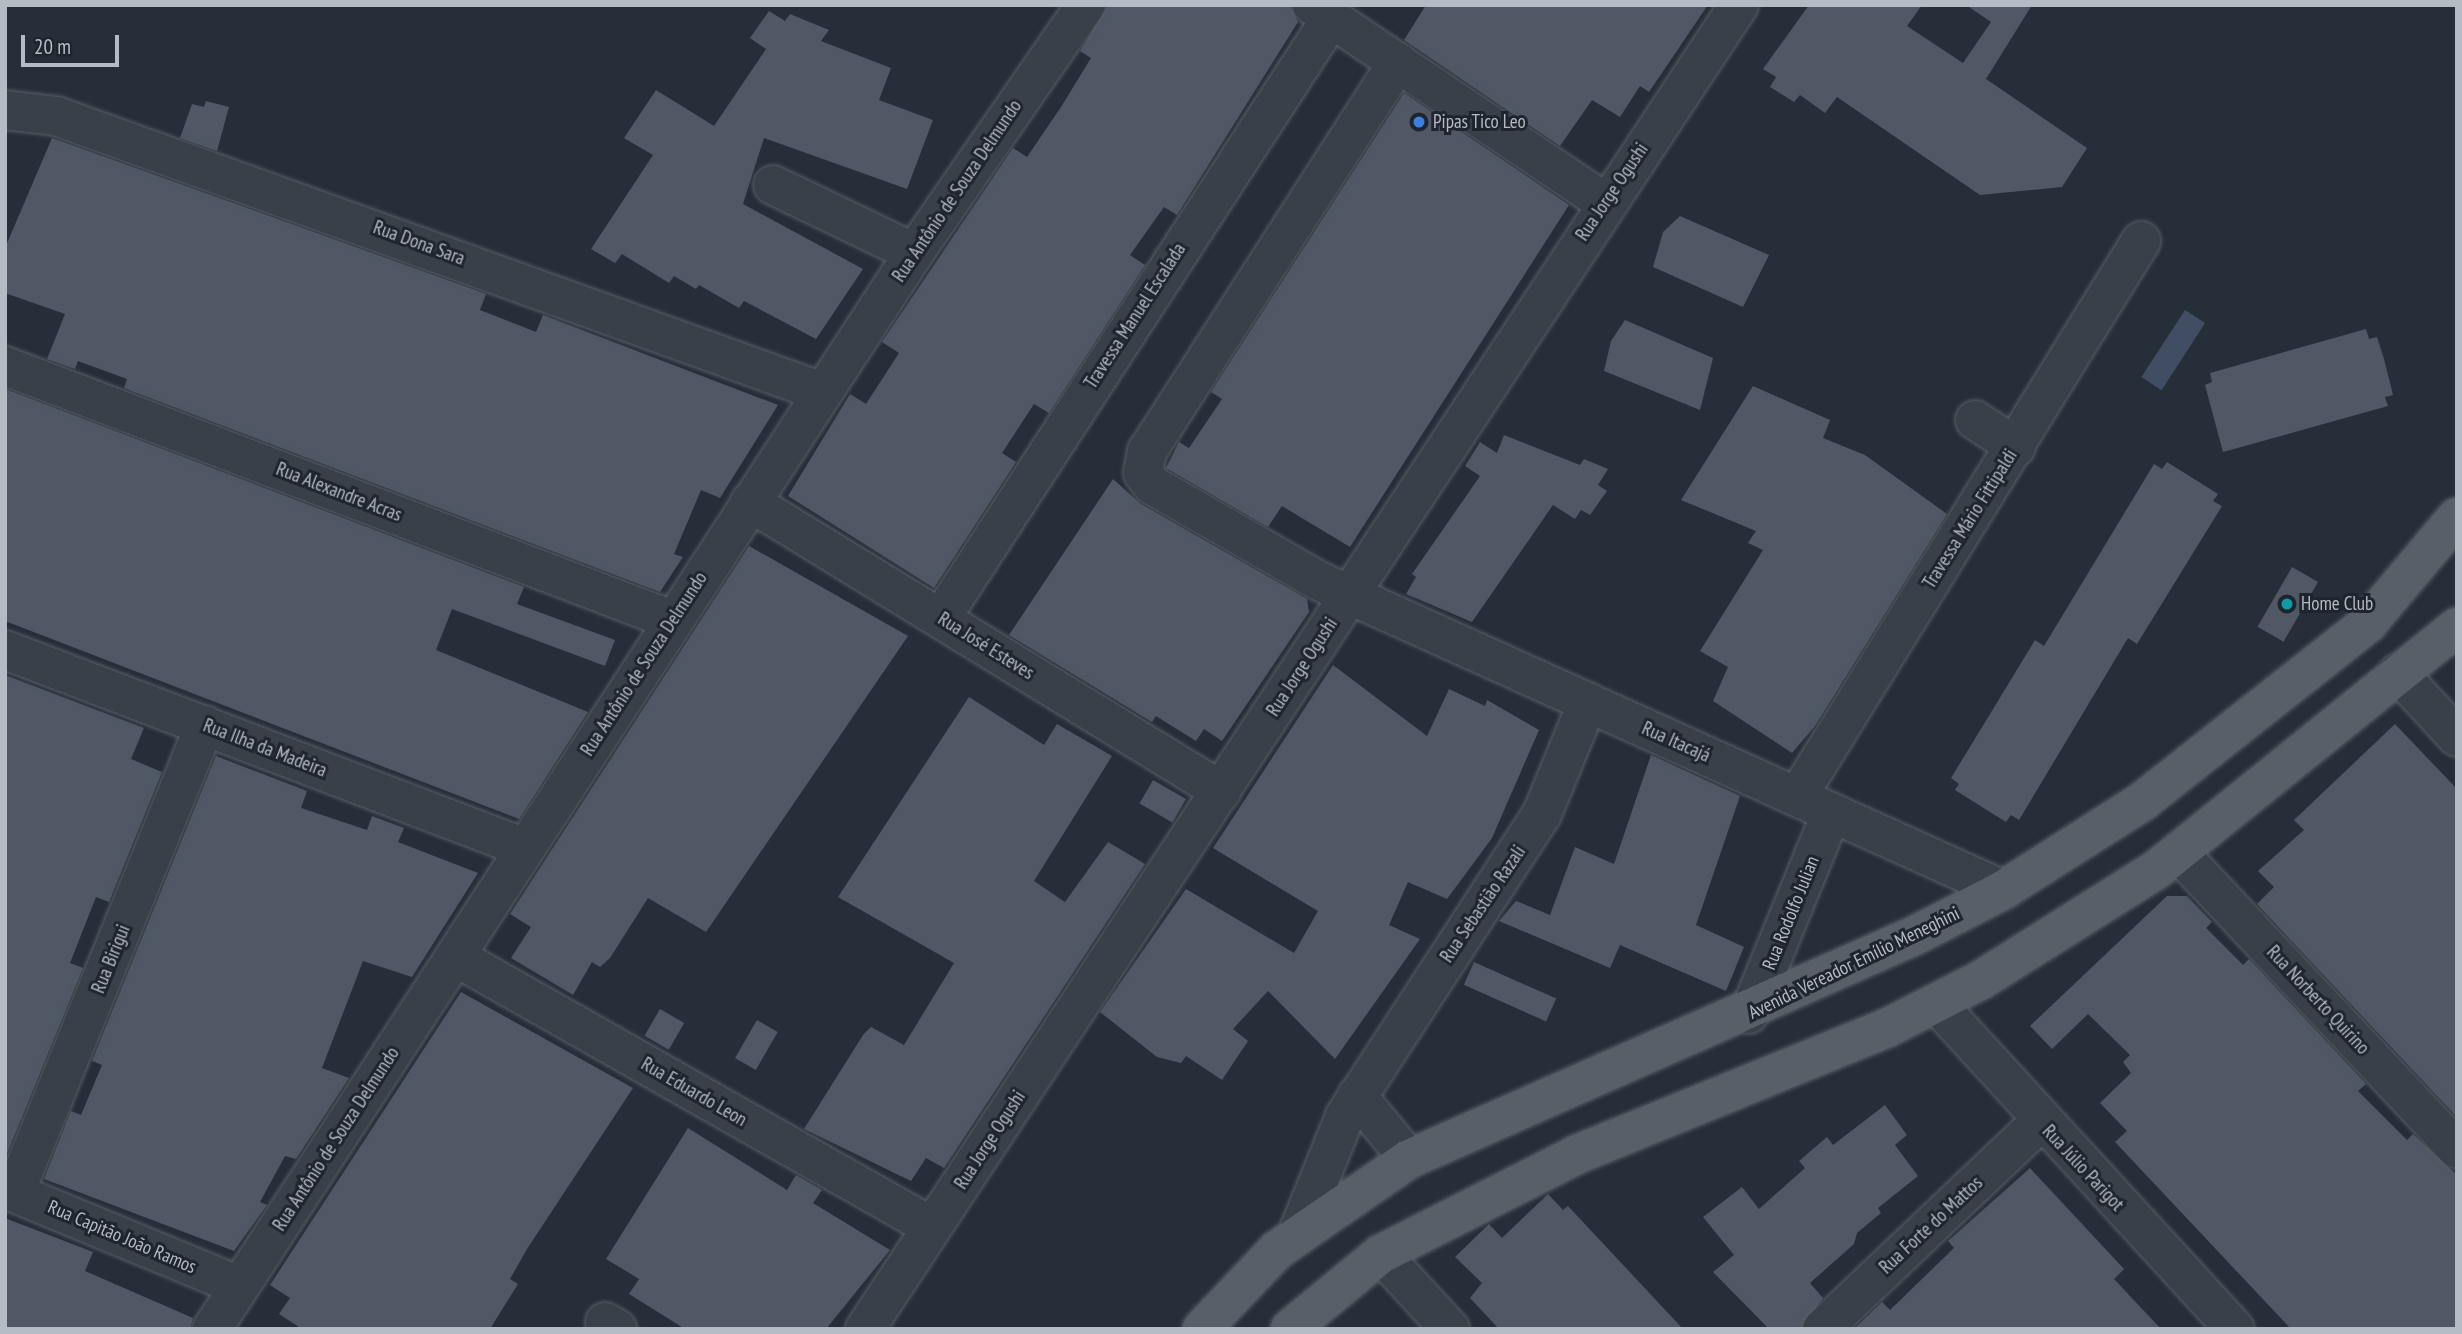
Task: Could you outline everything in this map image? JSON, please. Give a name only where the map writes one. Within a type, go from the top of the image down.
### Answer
[{"type":"main road","name":"Avenida Vereador Emílio Meneghini","points":[[1202,1329],[1297,1235],[1409,1159],[1749,1014],[2003,890],[2143,801],[2289,688],[2376,614],[2457,517]]},
{"type":"main road","points":[[1290,1329],[1381,1254],[1578,1154],[1936,1003],[2178,852],[2457,626]]},
{"type":"street","name":"Rua Antônio de Souza Delmundo","points":[[212,1329],[822,392],[914,253],[1086,5]]},
{"type":"street","name":"Rua Jorge Ogushi","points":[[865,1329],[1221,791],[1604,202],[1739,5]]},
{"type":"street","name":"Travessa Manuel Escalada","points":[[941,618],[1322,11],[1604,202]]},
{"type":"street","name":"Rua Itacajá","points":[[1398,62],[1143,462],[1152,485],[1350,594],[2003,890]]},
{"type":"street","name":"Rua Dona Sara","points":[[7,112],[56,116],[324,209],[822,392]]},
{"type":"street","points":[[773,184],[914,253]]},
{"type":"street","name":"Travessa Mário Fittipaldi","points":[[1797,797],[2016,447],[2141,240]]},
{"type":"street","name":"Rua Alexandre Acras","points":[[5,366],[672,620]]},
{"type":"street","points":[[1975,420],[2016,447]]},
{"type":"street","name":"Rua José Esteves","points":[[750,502],[1221,791]]},
{"type":"street","name":"Rua Ilha da Madeira","points":[[5,650],[525,848]]},
{"type":"street","points":[[2398,673],[2457,737]]},
{"type":"street","name":"Rua Sebastião Razali","points":[[1297,1235],[1357,1096],[1542,814],[1588,702]]},
{"type":"street","name":"Rua Birigui","points":[[10,1191],[205,725]]},
{"type":"street","name":"Rua Rodolfo Julian","points":[[1749,1014],[1832,812]]},
{"type":"street","name":"Rua Norberto Quirino","points":[[2178,852],[2457,1149]]},
{"type":"street","name":"Rua Eduardo Leon","points":[[456,957],[932,1227]]},
{"type":"street","name":"Rua Júlio Parigot","points":[[1936,1003],[2216,1322]]},
{"type":"street","points":[[1357,1096],[1409,1159]]},
{"type":"street","name":"Rua Forte do Mattos","points":[[1822,1329],[2040,1122]]},
{"type":"street","name":"Rua Capitão João Ramos","points":[[10,1191],[239,1286]]},
{"type":"street","points":[[1381,1254],[1450,1329]]},
{"type":"water","points":[[2185,310],[2205,323],[2162,390],[2141,377]]},
{"type":"building","points":[[1108,5],[1290,5],[1298,22],[1177,215],[1164,207],[1130,255],[1145,265],[1049,413],[1034,404],[1002,453],[1016,462],[934,588],[788,496],[850,394],[866,404],[899,353],[882,342],[1013,148],[1027,157],[1061,107],[1091,58],[1080,51]]},
{"type":"building","points":[[1426,5],[1708,5],[1649,92],[1640,86],[1620,117],[1592,100],[1560,146],[1404,40]]},
{"type":"building","points":[[1809,5],[1922,5],[1907,26],[1963,63],[1991,22],[1966,5],[2032,5],[1986,79],[2087,148],[2062,187],[1980,195],[1837,97],[1825,113],[1800,95],[1794,102],[1770,87],[1776,77],[1763,69]]},
{"type":"building","points":[[769,11],[785,21],[790,14],[829,30],[821,41],[891,68],[879,100],[933,120],[907,189],[764,138],[743,204],[863,269],[816,339],[744,301],[739,308],[699,285],[696,289],[674,276],[669,283],[622,254],[615,263],[591,249],[653,155],[624,138],[656,90],[714,126],[766,49],[750,38]]},
{"type":"building","points":[[1404,93],[1569,205],[1350,547],[1282,506],[1268,527],[1166,468],[1179,442],[1189,448],[1222,399],[1211,392]]},
{"type":"building","points":[[206,101],[229,107],[217,151],[180,138],[192,104],[204,107]]},
{"type":"building","points":[[52,138],[486,294],[480,310],[536,332],[543,315],[778,405],[720,498],[701,490],[674,554],[683,557],[660,592],[124,388],[127,379],[78,361],[75,369],[47,359],[65,314],[5,293],[5,248]]},
{"type":"building","points":[[1680,216],[1769,255],[1743,307],[1653,267],[1663,232]]},
{"type":"building","points":[[1625,320],[1713,358],[1700,410],[1604,371],[1611,341]]},
{"type":"building","points":[[2366,329],[2369,339],[2377,337],[2384,359],[2393,395],[2385,397],[2388,406],[2223,452],[2205,385],[2212,382],[2210,373]]},
{"type":"building","points":[[1753,386],[1830,420],[1823,438],[1865,455],[1947,514],[1815,726],[1792,753],[1713,701],[1728,667],[1700,651],[1763,550],[1748,543],[1756,531],[1681,500]]},
{"type":"building","points":[[5,389],[524,587],[517,604],[615,640],[605,666],[452,609],[436,650],[588,712],[519,819],[5,621]]},
{"type":"building","points":[[1504,435],[1580,465],[1584,459],[1608,469],[1598,485],[1607,491],[1590,515],[1581,510],[1575,519],[1553,505],[1472,622],[1406,594],[1416,577],[1412,574],[1480,476],[1465,466],[1480,442],[1497,453]]},
{"type":"building","points":[[2167,462],[2218,494],[2213,501],[2222,506],[2137,644],[2128,638],[2019,820],[2011,815],[2006,822],[1955,790],[1959,784],[1951,778],[2035,640],[2044,646],[2154,464],[2162,469]]},
{"type":"building","points":[[1113,479],[1141,504],[1307,599],[1309,612],[1222,741],[1204,729],[1196,741],[1156,716],[1152,722],[1009,635]]},
{"type":"building","points":[[749,546],[908,636],[706,932],[648,898],[610,958],[600,967],[592,962],[573,995],[511,958],[531,927],[510,914]]},
{"type":"building","name":"Home Club","points":[[2292,567],[2318,582],[2283,642],[2258,627]]},
{"type":"building","points":[[1333,665],[1427,736],[1449,689],[1485,706],[1487,700],[1539,730],[1492,838],[1447,899],[1408,882],[1389,925],[1420,939],[1335,1059],[1268,991],[1233,1029],[1248,1041],[1222,1080],[1186,1056],[1181,1063],[1157,1057],[1100,1012],[1186,889],[1294,953],[1318,911],[1213,848]]},
{"type":"building","points":[[5,675],[144,728],[131,759],[162,772],[109,902],[96,897],[70,963],[83,968],[6,1156]]},
{"type":"building","points":[[969,697],[1044,745],[1057,724],[1112,756],[1034,881],[1065,902],[1108,842],[1145,864],[944,1168],[926,1158],[911,1181],[804,1129],[863,1035],[871,1027],[904,1045],[954,963],[838,897]]},
{"type":"building","points":[[2395,724],[2457,789],[2457,1117],[2257,904],[2274,887],[2258,871],[2304,830],[2294,820]]},
{"type":"building","points":[[1651,755],[1740,796],[1696,925],[1744,947],[1726,991],[1620,945],[1610,968],[1499,921],[1516,901],[1550,915],[1575,847],[1614,864]]},
{"type":"building","points":[[216,756],[307,791],[301,808],[367,830],[372,816],[404,828],[398,842],[478,873],[412,977],[363,961],[322,1068],[349,1078],[296,1159],[285,1156],[260,1202],[267,1205],[234,1251],[44,1179],[71,1111],[81,1115],[102,1065],[92,1061]]},
{"type":"building","points":[[1153,780],[1186,799],[1172,822],[1140,803]]},
{"type":"building","points":[[2167,896],[2187,896],[2212,922],[2206,928],[2243,965],[2249,959],[2366,1084],[2358,1091],[2407,1140],[2413,1134],[2457,1175],[2457,1329],[2291,1329],[2115,1142],[2127,1131],[2100,1103],[2131,1073],[2123,1062],[2130,1055],[2088,1014],[2052,1049],[2030,1026]]},
{"type":"building","points":[[1474,962],[1556,999],[1546,1021],[1464,985]]},
{"type":"building","points":[[461,992],[633,1088],[527,1249],[510,1279],[518,1284],[490,1329],[302,1329],[279,1314],[290,1298],[270,1285]]},
{"type":"building","points":[[660,1009],[684,1023],[669,1050],[645,1036]]},
{"type":"building","points":[[757,1020],[778,1032],[756,1070],[735,1058]]},
{"type":"building","points":[[1885,1105],[1907,1135],[1895,1145],[1918,1176],[1878,1208],[1881,1213],[1857,1233],[1854,1244],[1810,1283],[1823,1298],[1801,1329],[1769,1329],[1713,1272],[1734,1255],[1703,1217],[1742,1187],[1759,1209],[1805,1168],[1799,1161],[1827,1137],[1833,1145]]},
{"type":"building","points":[[688,1128],[787,1190],[796,1175],[822,1190],[813,1203],[890,1250],[826,1329],[685,1329],[629,1294],[639,1279],[606,1259]]},
{"type":"building","points":[[2030,1168],[2124,1269],[2114,1279],[2161,1329],[1854,1329],[1882,1302],[1890,1310],[1954,1248],[1948,1241]]},
{"type":"building","points":[[1548,1194],[1563,1210],[1568,1206],[1683,1329],[1499,1329],[1470,1298],[1482,1283],[1455,1257],[1489,1224],[1502,1238]]},
{"type":"building","points":[[5,1218],[93,1252],[85,1271],[193,1318],[190,1329],[5,1329]]},
{"type":"place","name":"Pipas Tico Leo","points":[[1419,122]]},
{"type":"place","name":"Home Club","points":[[2287,604]]}]
